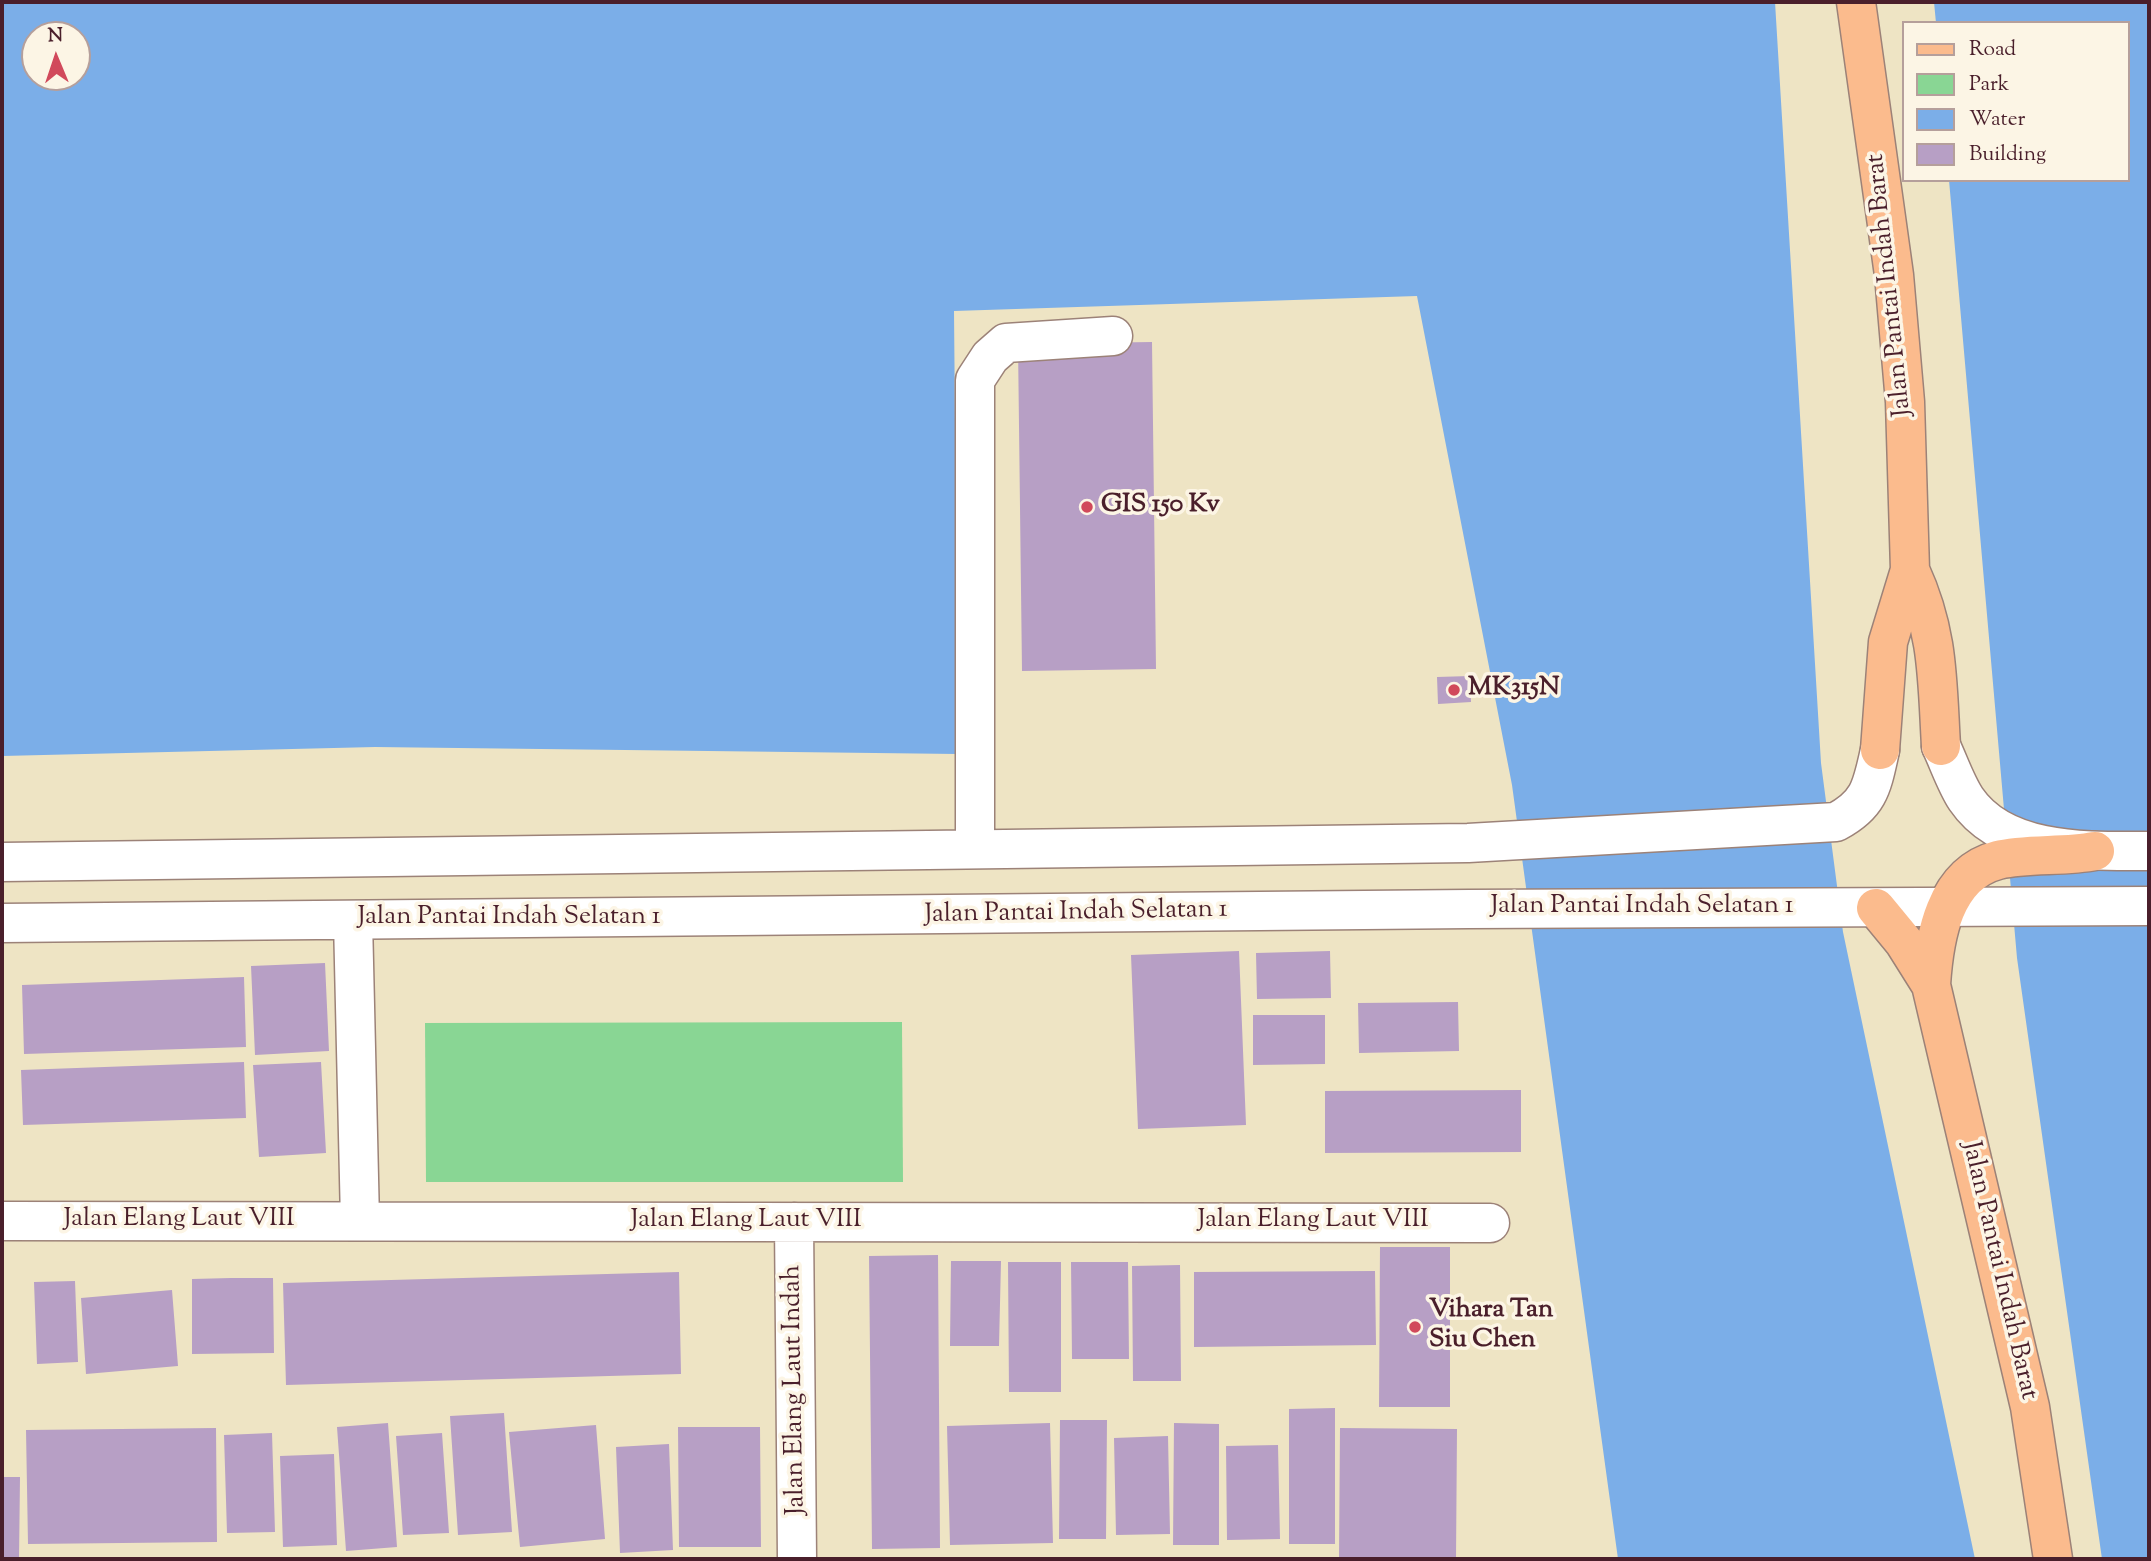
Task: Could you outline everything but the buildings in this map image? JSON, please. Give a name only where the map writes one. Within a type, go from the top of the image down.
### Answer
[{"type":"main road","name":"Jalan Pantai Indah Barat","points":[[1856,2],[1894,275],[1905,402],[1910,570],[1888,642],[1880,750]]},
{"type":"main road","name":"Jalan Pantai Indah Barat","points":[[1910,570],[1925,602],[1934,639],[1941,746]]},
{"type":"main road","points":[[1945,908],[1959,887],[1999,846],[2071,856],[2095,851]]},
{"type":"main road","name":"Jalan Pantai Indah Barat","points":[[1862,908],[1904,942],[1931,985]]},
{"type":"main road","name":"Jalan Pantai Indah Barat","points":[[1945,908],[1933,956],[1931,985],[2030,1407],[2053,1559]]},
{"type":"street","points":[[975,848],[975,380],[990,357],[1006,343],[1113,336]]},
{"type":"street","points":[[1941,746],[1967,800],[1999,846]]},
{"type":"street","points":[[2,862],[1468,843],[1836,822],[1858,810],[1872,785],[1880,750]]},
{"type":"street","points":[[2095,851],[2149,850]]},
{"type":"street","name":"Jalan Pantai Indah Selatan 1","points":[[2,923],[1469,909],[2149,906]]},
{"type":"street","points":[[352,920],[360,1221]]},
{"type":"street","name":"Jalan Elang Laut VIII","points":[[2,1221],[1490,1223]]},
{"type":"street","name":"Jalan Elang Laut Indah","points":[[794,1222],[797,1559]]},
{"type":"green space","points":[[902,1022],[903,1182],[426,1182],[425,1023]]},
{"type":"water","points":[[2,2],[1775,2],[1821,763],[1843,932],[1975,1559],[1618,1559],[1512,785],[1417,296],[954,311],[958,754],[375,747],[2,756]]},
{"type":"water","points":[[1934,2],[2149,2],[2149,1559],[2102,1559],[2017,958],[1949,182],[2130,182],[2130,21],[1936,21]]},
{"type":"place","name":"GIS 150 Kv","points":[[1087,507]]},
{"type":"place","name":"MK315N","points":[[1454,690]]},
{"type":"place","name":"Vihara Tan Siu Chen","points":[[1415,1327]]}]
